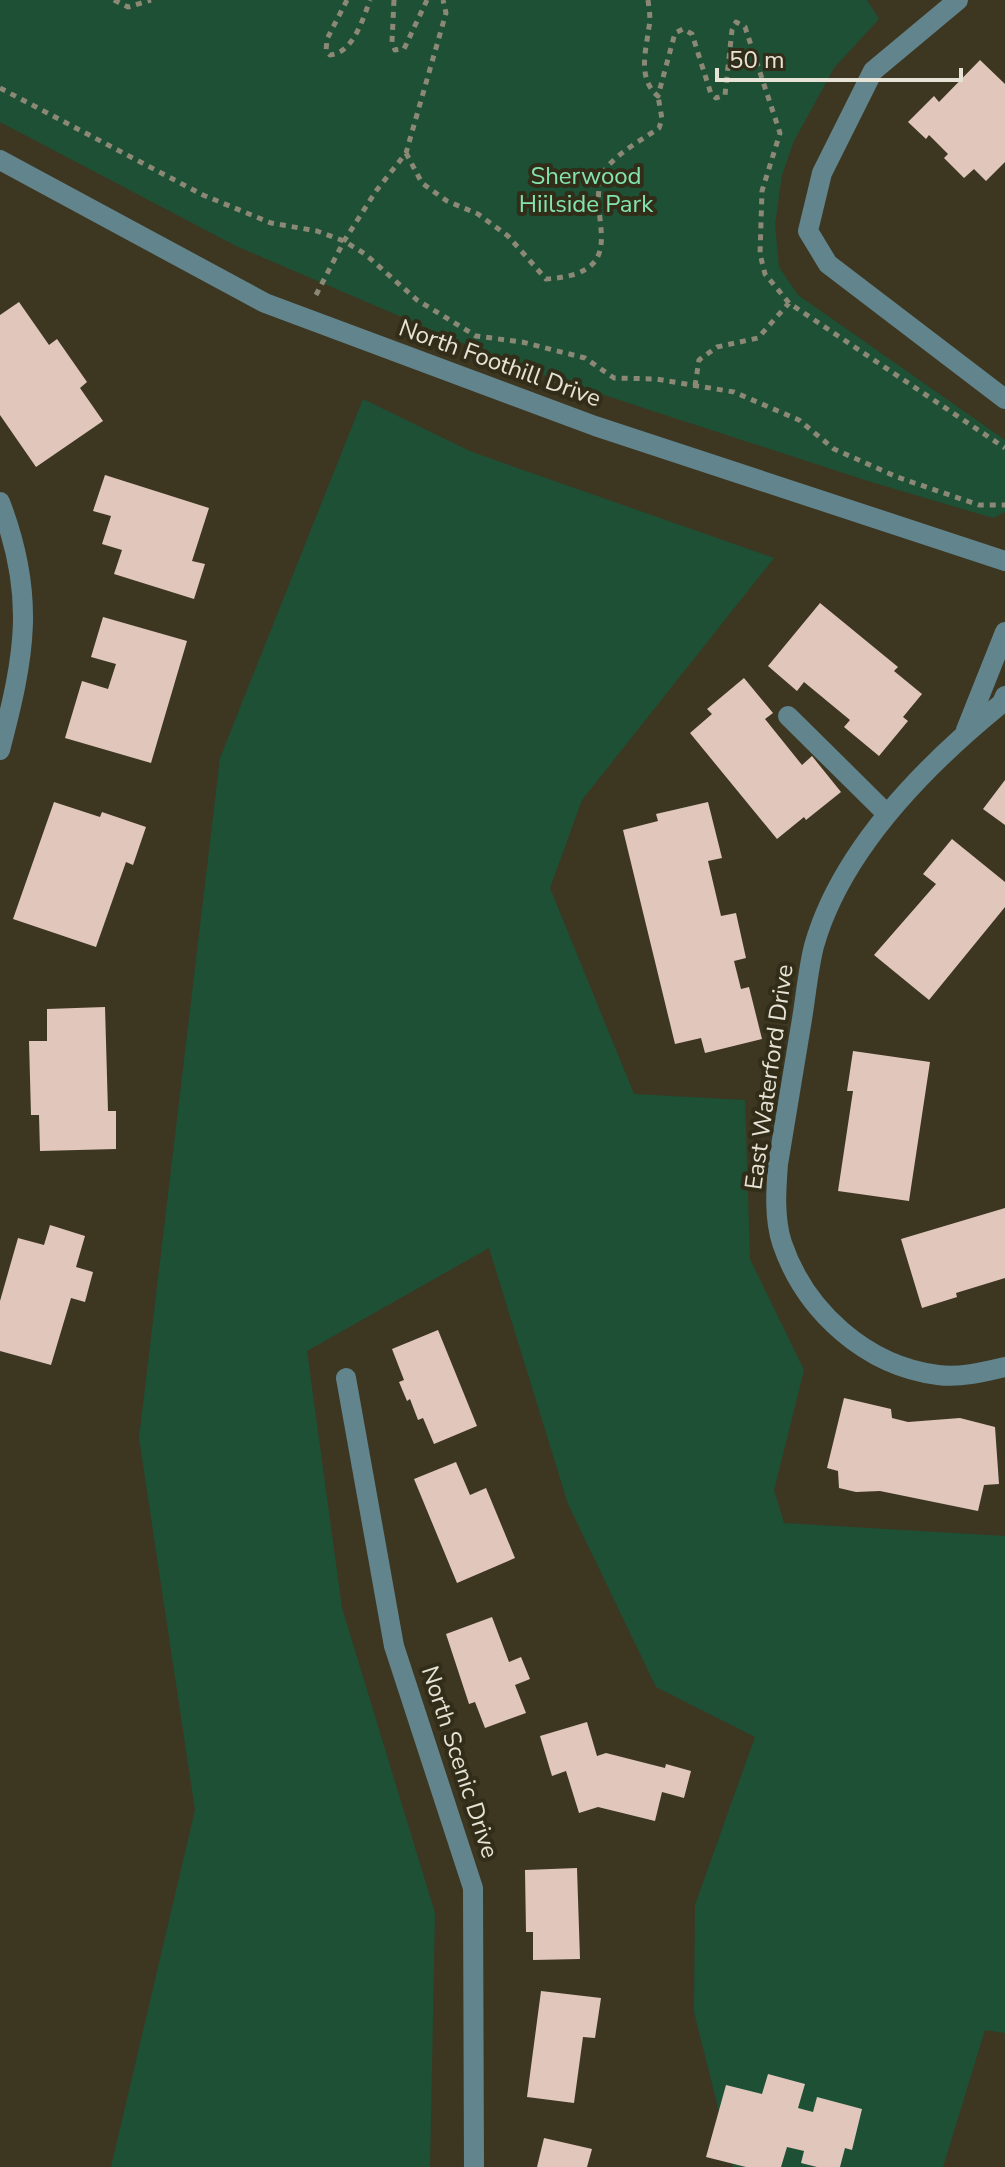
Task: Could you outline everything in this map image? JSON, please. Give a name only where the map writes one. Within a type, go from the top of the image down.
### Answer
[{"type":"street","points":[[958,0],[873,71],[822,173],[808,231],[828,264],[1005,399]]},
{"type":"street","name":"North Foothill Drive","points":[[0,160],[265,303],[595,426],[1005,561]]},
{"type":"street","points":[[0,502],[14,539],[21,572],[23,641],[18,680],[0,750]]},
{"type":"street","name":"East Waterford Drive","points":[[964,734],[1005,632]]},
{"type":"street","name":"East Waterford Drive","points":[[1005,696],[1002,703],[964,734],[887,814],[859,854],[829,907],[814,948],[775,1198],[782,1242],[802,1287],[826,1318],[860,1346],[901,1366],[940,1376],[1005,1367]]},
{"type":"street","points":[[788,716],[887,814]]},
{"type":"street","name":"North Scenic Drive","points":[[346,1378],[394,1646],[473,1888],[474,2167]]},
{"type":"path","points":[[114,0],[128,7],[151,0]]},
{"type":"path","points":[[347,0],[327,39],[326,51],[330,55],[346,49],[370,0]]},
{"type":"path","points":[[394,0],[392,42],[395,50],[404,49],[427,0]]},
{"type":"path","points":[[303,317],[344,241],[376,191],[406,153],[446,13],[443,0]]},
{"type":"path","points":[[648,0],[650,23],[643,57],[649,89],[658,96]]},
{"type":"path","points":[[406,153],[422,183],[432,192],[478,214],[508,236],[546,279],[561,278],[589,266],[601,252],[603,237],[599,200],[601,183],[608,166],[659,128],[662,119],[658,96],[675,33],[683,29],[692,34],[711,94],[716,98],[725,95],[732,30],[736,22],[745,27],[780,133],[762,191],[760,254],[765,274],[789,303],[1005,448]]},
{"type":"path","points":[[0,88],[203,195],[271,223],[317,231],[344,241],[365,254],[417,300],[476,336],[522,342],[585,358],[614,378],[656,379],[734,392],[799,420],[834,449],[897,477],[979,505],[1005,505]]},
{"type":"path","points":[[695,386],[699,360],[717,347],[758,338],[789,303]]},
{"type":"green space","name":"Sherwood Hiilside Park","points":[[0,0],[867,0],[879,19],[834,68],[794,141],[782,175],[775,224],[779,267],[798,295],[1005,440],[1005,512],[993,518],[868,481],[518,367],[236,246],[0,122]]},
{"type":"green space","points":[[363,399],[472,452],[774,558],[582,800],[550,888],[634,1094],[745,1100],[750,1259],[804,1370],[774,1490],[784,1523],[1005,1536],[1005,2033],[985,2030],[943,2167],[733,2167],[694,2012],[695,1905],[755,1737],[656,1687],[568,1504],[489,1248],[307,1351],[342,1608],[435,1913],[430,2167],[111,2167],[195,1810],[139,1438],[220,758]]},
{"type":"building","points":[[980,60],[1005,84],[1005,162],[986,181],[974,169],[964,178],[944,158],[948,154],[929,135],[926,139],[908,122],[934,96],[939,102]]},
{"type":"building","points":[[19,302],[49,345],[57,339],[87,382],[80,388],[103,421],[36,467],[0,415],[0,315]]},
{"type":"building","points":[[105,475],[209,508],[192,561],[205,564],[194,599],[114,574],[122,550],[102,544],[111,516],[93,511]]},
{"type":"building","points":[[820,603],[898,667],[894,671],[922,694],[903,717],[908,721],[879,756],[844,727],[850,720],[804,682],[797,691],[768,666]]},
{"type":"building","points":[[103,617],[187,641],[151,763],[65,738],[82,681],[108,689],[116,664],[91,657]]},
{"type":"building","points":[[744,678],[773,713],[765,719],[802,765],[812,756],[841,792],[777,839],[690,733],[712,714],[707,709]]},
{"type":"building","points":[[1005,780],[1005,825],[983,809]]},
{"type":"building","points":[[54,802],[100,817],[102,812],[146,827],[133,865],[126,862],[96,947],[13,919]]},
{"type":"building","points":[[708,802],[722,858],[708,861],[721,916],[736,913],[746,958],[734,961],[741,989],[749,987],[762,1039],[705,1053],[701,1038],[675,1044],[623,830],[658,821],[656,814]]},
{"type":"building","points":[[952,839],[1005,882],[1005,907],[929,1000],[874,955],[936,884],[923,874]]},
{"type":"building","points":[[105,1007],[108,1111],[116,1111],[116,1149],[40,1151],[39,1115],[31,1115],[29,1041],[47,1041],[47,1009]]},
{"type":"building","points":[[853,1051],[930,1062],[909,1201],[838,1191],[853,1091],[847,1091]]},
{"type":"building","points":[[1005,1208],[1005,1278],[956,1293],[957,1297],[922,1308],[901,1239]]},
{"type":"building","points":[[50,1225],[85,1236],[76,1267],[93,1272],[85,1302],[71,1298],[51,1365],[0,1351],[0,1301],[18,1238],[44,1245]]},
{"type":"building","points":[[438,1330],[477,1426],[434,1444],[423,1418],[418,1420],[410,1399],[407,1401],[399,1382],[404,1380],[392,1349]]},
{"type":"building","points":[[844,1398],[891,1409],[892,1418],[908,1422],[960,1418],[995,1427],[999,1484],[984,1485],[978,1511],[880,1491],[856,1492],[839,1488],[838,1471],[827,1468]]},
{"type":"building","points":[[456,1462],[470,1495],[486,1488],[515,1558],[457,1583],[414,1479]]},
{"type":"building","points":[[492,1617],[509,1662],[521,1657],[530,1679],[515,1685],[526,1713],[485,1728],[475,1702],[469,1704],[446,1634]]},
{"type":"building","points":[[587,1722],[597,1756],[606,1753],[665,1768],[666,1764],[691,1771],[684,1798],[662,1792],[655,1821],[598,1807],[579,1813],[566,1771],[552,1776],[540,1736]]},
{"type":"building","points":[[577,1868],[580,1959],[533,1960],[533,1932],[526,1932],[525,1870]]},
{"type":"building","points":[[541,1991],[601,1998],[595,2038],[583,2037],[574,2103],[527,2097]]},
{"type":"building","points":[[768,2074],[805,2084],[798,2108],[813,2112],[817,2097],[862,2109],[852,2150],[845,2148],[840,2167],[801,2163],[804,2151],[787,2147],[781,2167],[746,2167],[706,2157],[726,2085],[762,2094]]},
{"type":"building","points":[[544,2138],[592,2149],[587,2167],[537,2167]]}]
